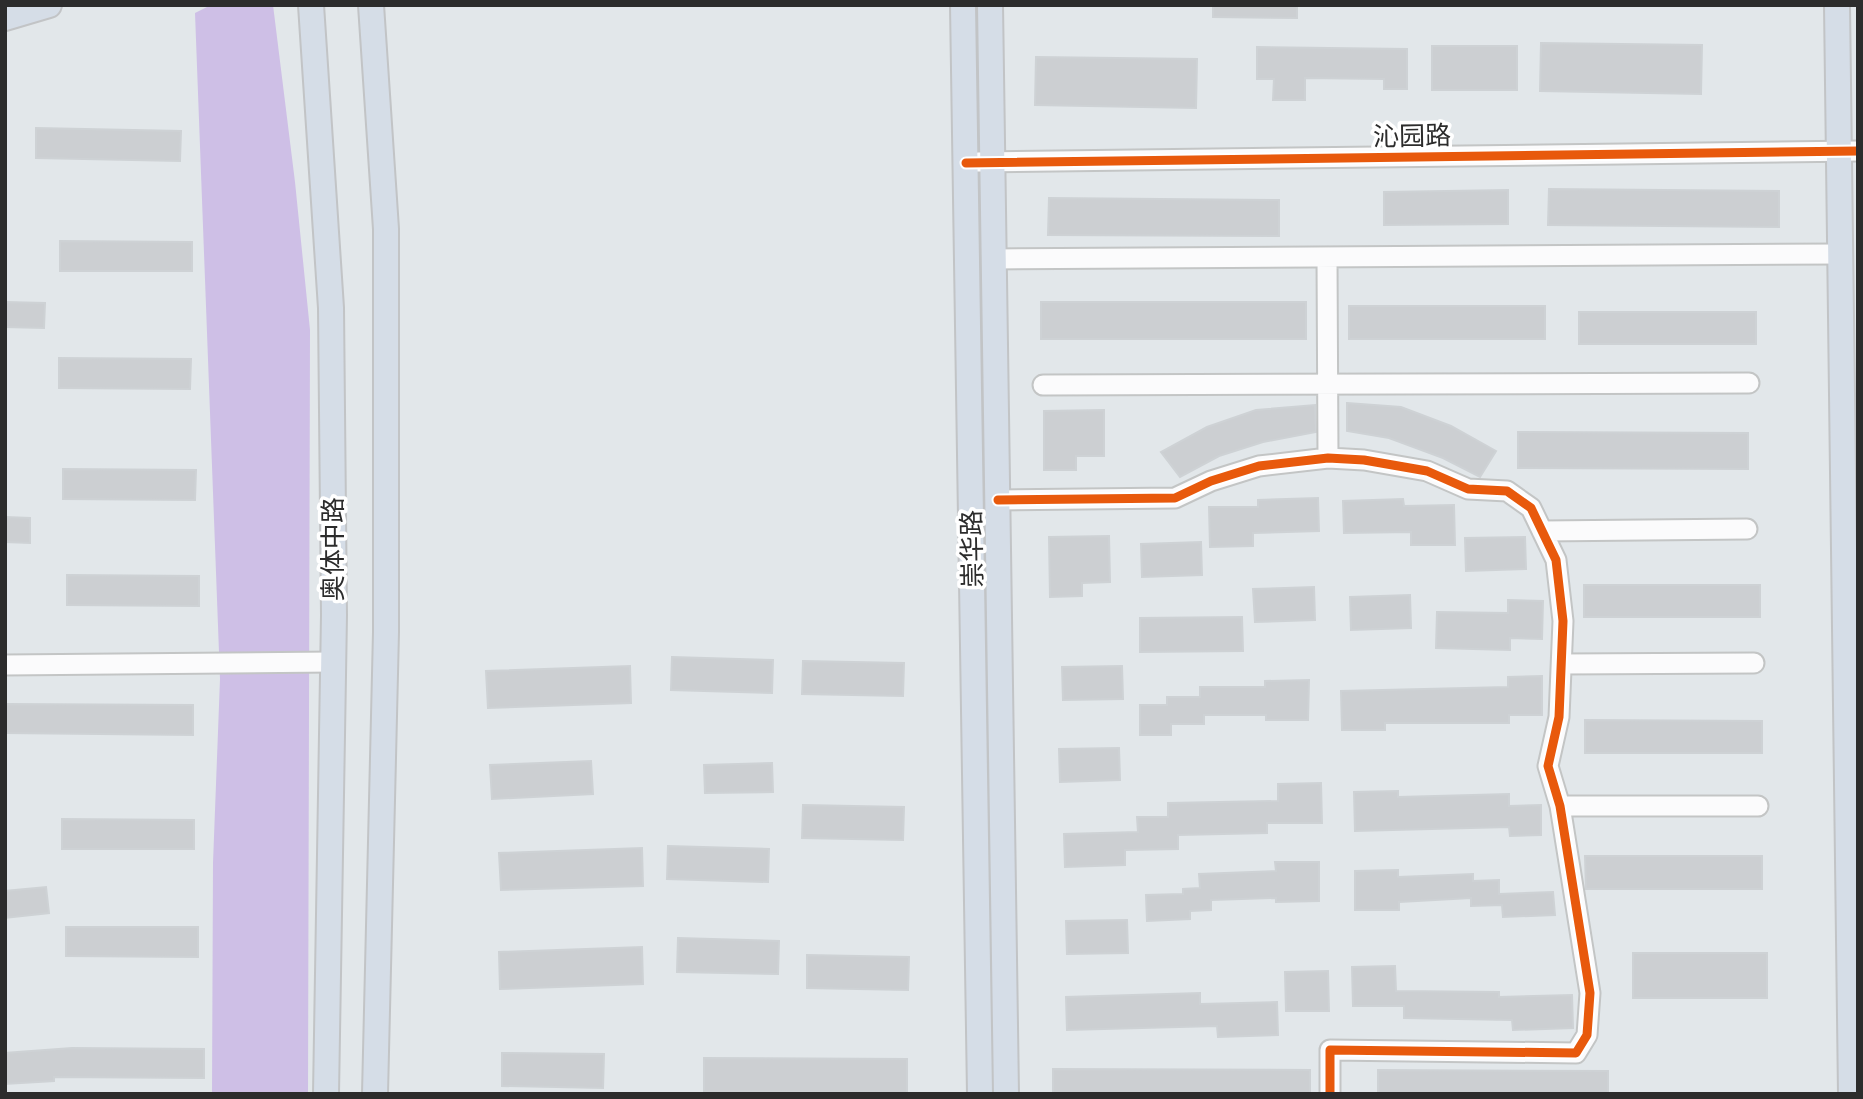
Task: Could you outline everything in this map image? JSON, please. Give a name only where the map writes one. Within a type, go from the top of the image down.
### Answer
[{"type":"main road","points":[[5,18],[49,5]]},
{"type":"main road","name":"奥体中路","points":[[311,5],[331,308],[333,662],[326,1094]]},
{"type":"main road","name":"奥体中路","points":[[371,5],[386,229],[386,632],[376,1094]]},
{"type":"main road","name":"崇华路","points":[[963,5],[980,1094]]},
{"type":"main road","name":"崇华路","points":[[990,5],[1006,1094]]},
{"type":"main road","points":[[1837,5],[1849,151],[1840,254],[1851,1094]]},
{"type":"street","name":"沁园路","points":[[966,163],[1849,151]]},
{"type":"street","points":[[994,259],[1840,254]]},
{"type":"street","points":[[1327,257],[1328,458]]},
{"type":"street","points":[[1043,385],[1749,383]]},
{"type":"street","points":[[998,500],[1175,498],[1211,481],[1259,466],[1328,458],[1364,460],[1427,471],[1468,489],[1507,491],[1531,508],[1556,560],[1563,621],[1559,718],[1549,766],[1560,806],[1584,941],[1590,993],[1587,1035],[1576,1053],[1330,1050],[1331,1094]]},
{"type":"street","points":[[1542,531],[1746,529]]},
{"type":"street","points":[[5,665],[333,662]]},
{"type":"street","points":[[1562,664],[1754,663]]},
{"type":"street","points":[[1560,806],[1758,806]]},
{"type":"shaded area","points":[[211,5],[273,5],[310,330],[308,1094],[212,1094],[213,863],[220,679],[195,13]]},
{"type":"building","points":[[1213,5],[1297,5],[1297,18],[1213,17]]},
{"type":"building","points":[[1541,43],[1702,45],[1701,94],[1540,91]]},
{"type":"building","points":[[1432,46],[1517,46],[1517,90],[1432,90]]},
{"type":"building","points":[[1257,47],[1407,49],[1407,89],[1384,89],[1384,79],[1305,78],[1305,100],[1273,100],[1274,79],[1257,79]]},
{"type":"building","points":[[1036,57],[1197,59],[1196,108],[1035,105]]},
{"type":"building","points":[[36,128],[181,131],[180,161],[36,158]]},
{"type":"building","points":[[1549,189],[1779,191],[1779,227],[1548,225]]},
{"type":"building","points":[[1508,190],[1508,224],[1384,225],[1384,192]]},
{"type":"building","points":[[1049,198],[1279,200],[1279,236],[1048,235]]},
{"type":"building","points":[[60,241],[192,242],[192,271],[60,271]]},
{"type":"building","points":[[5,302],[45,303],[44,328],[5,327]]},
{"type":"building","points":[[1041,302],[1306,302],[1306,339],[1041,339]]},
{"type":"building","points":[[1349,306],[1545,306],[1545,339],[1349,339]]},
{"type":"building","points":[[1579,312],[1756,312],[1756,344],[1579,344]]},
{"type":"building","points":[[59,358],[191,359],[190,389],[59,388]]},
{"type":"building","points":[[1347,403],[1401,407],[1451,426],[1496,451],[1480,477],[1443,458],[1389,438],[1347,431]]},
{"type":"building","points":[[1315,405],[1316,432],[1263,442],[1219,456],[1180,477],[1161,452],[1207,427],[1256,410]]},
{"type":"building","points":[[1104,410],[1104,456],[1076,456],[1076,470],[1044,470],[1044,411]]},
{"type":"building","points":[[1518,432],[1748,433],[1748,469],[1518,468]]},
{"type":"building","points":[[63,469],[196,470],[195,500],[63,499]]},
{"type":"building","points":[[1318,498],[1319,531],[1253,533],[1253,546],[1210,547],[1209,507],[1258,507],[1258,500]]},
{"type":"building","points":[[1403,499],[1404,506],[1454,505],[1455,545],[1411,545],[1411,532],[1344,533],[1343,501]]},
{"type":"building","points":[[5,517],[30,518],[30,543],[5,542]]},
{"type":"building","points":[[1109,536],[1110,582],[1082,583],[1082,596],[1050,597],[1049,537]]},
{"type":"building","points":[[1525,537],[1526,569],[1466,571],[1465,538]]},
{"type":"building","points":[[1201,542],[1202,575],[1142,577],[1141,544]]},
{"type":"building","points":[[67,575],[199,576],[199,606],[67,605]]},
{"type":"building","points":[[1584,585],[1760,585],[1760,617],[1584,617]]},
{"type":"building","points":[[1314,587],[1315,620],[1255,622],[1253,589]]},
{"type":"building","points":[[1410,595],[1411,628],[1351,630],[1350,597]]},
{"type":"building","points":[[1508,600],[1543,601],[1542,639],[1510,638],[1510,650],[1436,648],[1437,612],[1508,613]]},
{"type":"building","points":[[1242,617],[1243,651],[1140,652],[1140,618]]},
{"type":"building","points":[[672,657],[773,660],[772,693],[671,690]]},
{"type":"building","points":[[803,661],[904,663],[903,696],[802,694]]},
{"type":"building","points":[[630,666],[631,703],[488,708],[486,671]]},
{"type":"building","points":[[1122,666],[1123,699],[1063,700],[1062,667]]},
{"type":"building","points":[[1542,676],[1542,715],[1509,715],[1509,723],[1385,723],[1385,730],[1342,730],[1341,691],[1508,687],[1508,677]]},
{"type":"building","points":[[1309,680],[1308,720],[1266,720],[1266,715],[1204,715],[1204,724],[1171,724],[1171,735],[1140,735],[1140,705],[1167,705],[1167,697],[1200,697],[1200,687],[1265,687],[1265,681]]},
{"type":"building","points":[[5,704],[193,705],[193,735],[5,733]]},
{"type":"building","points":[[1585,720],[1762,721],[1762,753],[1585,753]]},
{"type":"building","points":[[1119,748],[1120,780],[1060,782],[1059,749]]},
{"type":"building","points":[[591,761],[593,794],[492,799],[490,765]]},
{"type":"building","points":[[772,763],[773,792],[705,793],[704,765]]},
{"type":"building","points":[[1321,783],[1322,823],[1267,823],[1267,833],[1178,835],[1178,849],[1125,850],[1125,865],[1065,867],[1064,834],[1138,832],[1137,817],[1168,817],[1168,803],[1278,801],[1278,784]]},
{"type":"building","points":[[1398,791],[1398,797],[1509,794],[1509,806],[1541,805],[1541,835],[1510,836],[1509,827],[1355,831],[1354,792]]},
{"type":"building","points":[[803,805],[904,807],[903,840],[802,838]]},
{"type":"building","points":[[62,819],[194,820],[194,849],[62,849]]},
{"type":"building","points":[[668,846],[769,849],[768,882],[667,879]]},
{"type":"building","points":[[642,848],[643,886],[501,890],[499,853]]},
{"type":"building","points":[[1585,856],[1762,856],[1762,889],[1586,889]]},
{"type":"building","points":[[1275,862],[1319,862],[1319,901],[1276,902],[1276,898],[1211,900],[1211,910],[1190,911],[1190,919],[1147,921],[1146,895],[1183,894],[1183,889],[1200,888],[1199,874],[1276,871]]},
{"type":"building","points":[[1398,870],[1398,877],[1473,874],[1473,881],[1499,880],[1499,894],[1553,892],[1555,915],[1503,917],[1502,905],[1471,906],[1471,898],[1399,902],[1399,910],[1355,910],[1355,871]]},
{"type":"building","points":[[46,887],[49,913],[5,918],[5,891]]},
{"type":"building","points":[[1127,920],[1128,953],[1067,954],[1066,921]]},
{"type":"building","points":[[66,927],[198,927],[198,957],[66,956]]},
{"type":"building","points":[[678,938],[779,941],[778,974],[677,972]]},
{"type":"building","points":[[642,947],[643,984],[500,989],[499,952]]},
{"type":"building","points":[[1633,953],[1767,953],[1767,998],[1633,998]]},
{"type":"building","points":[[807,955],[909,957],[908,990],[807,988]]},
{"type":"building","points":[[1395,966],[1396,991],[1499,992],[1499,997],[1572,995],[1573,1028],[1513,1030],[1512,1020],[1404,1018],[1404,1006],[1353,1006],[1352,967]]},
{"type":"building","points":[[1328,971],[1329,1011],[1286,1011],[1285,972]]},
{"type":"building","points":[[1200,993],[1200,1004],[1277,1002],[1278,1035],[1218,1037],[1217,1026],[1067,1030],[1066,997]]},
{"type":"building","points":[[72,1048],[204,1049],[204,1078],[54,1077],[54,1081],[5,1084],[5,1053]]},
{"type":"building","points":[[502,1053],[604,1054],[603,1088],[502,1086]]},
{"type":"building","points":[[704,1058],[907,1059],[907,1093],[704,1091]]},
{"type":"building","points":[[1053,1069],[1310,1070],[1310,1094],[1053,1094]]},
{"type":"building","points":[[1378,1070],[1608,1071],[1608,1094],[1378,1094]]},
{"type":"cycle path","points":[[966,163],[1858,151]]},
{"type":"cycle path","points":[[998,500],[1175,498],[1211,481],[1259,466],[1328,458],[1364,460],[1427,471],[1468,489],[1507,491],[1531,508],[1556,560],[1563,621],[1559,717],[1548,766],[1560,806],[1590,993],[1587,1035],[1576,1053],[1330,1050],[1330,1094]]}]
